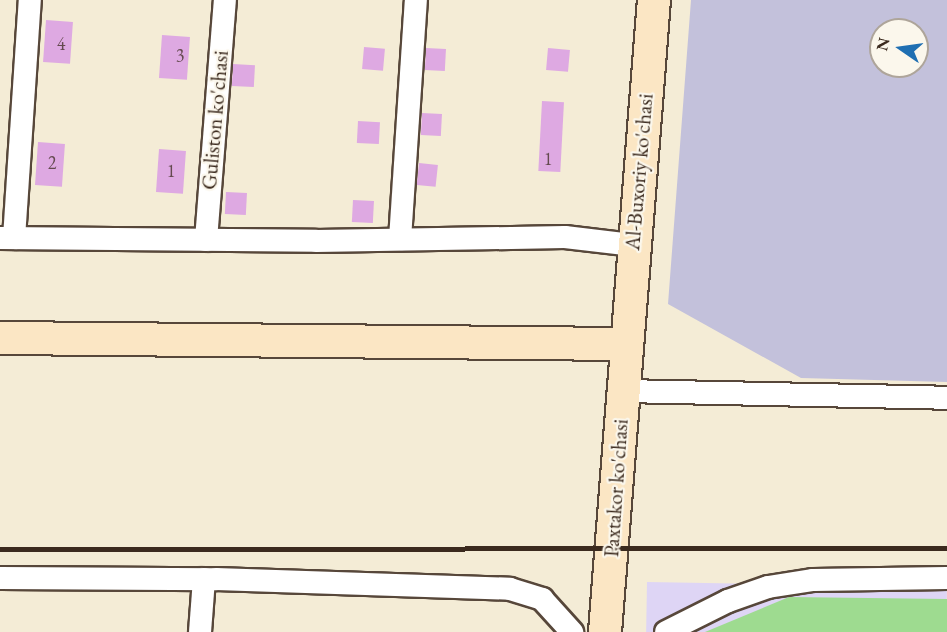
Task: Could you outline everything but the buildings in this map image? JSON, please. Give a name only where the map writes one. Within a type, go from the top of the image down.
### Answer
[{"type":"main road","name":"Al-Buxoriy ko'chasi","points":[[627,344],[632,245],[654,0]]},
{"type":"main road","points":[[0,338],[627,344]]},
{"type":"main road","name":"Paxtakor ko'chasi","points":[[605,632],[627,344]]},
{"type":"street","points":[[30,0],[7,238],[206,240],[565,237],[632,245]]},
{"type":"street","name":"Guliston ko'chasi","points":[[206,240],[225,0]]},
{"type":"street","points":[[400,239],[416,0]]},
{"type":"street","points":[[623,391],[947,398]]},
{"type":"street","points":[[0,578],[204,579],[510,589],[542,599],[572,632]]},
{"type":"street","points":[[666,632],[728,601],[768,587],[813,580],[947,578]]},
{"type":"street","points":[[200,632],[204,579]]},
{"type":"shaded area","points":[[691,0],[947,0],[947,382],[801,378],[668,304]]},
{"type":"shaded area","points":[[647,582],[947,587],[946,632],[646,632]]},
{"type":"green space","points":[[789,597],[947,599],[947,632],[705,632]]},
{"type":"railway","points":[[0,549],[947,548]]}]
